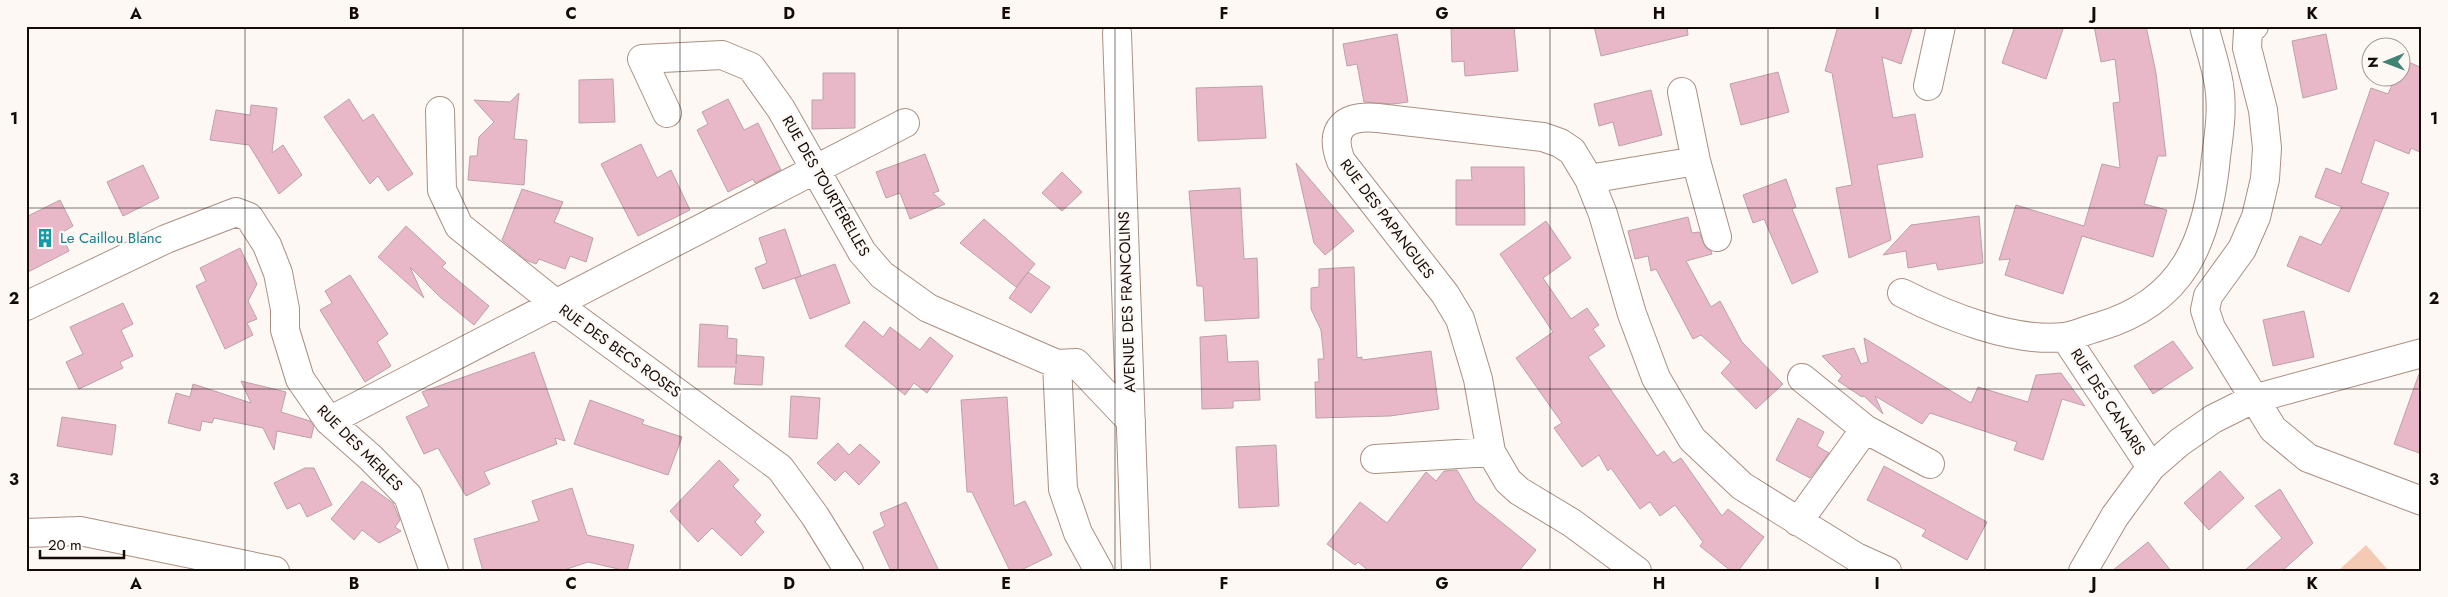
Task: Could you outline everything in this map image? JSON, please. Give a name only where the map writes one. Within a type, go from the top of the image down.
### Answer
[{"type":"street","points":[[1928,86],[1941,26]]},
{"type":"street","name":"RUE DES CANARIS","points":[[1902,293],[1960,320],[2035,336],[2066,337],[2125,319],[2147,306],[2169,288],[2189,260],[2205,220],[2214,181],[2220,128],[2219,86],[2204,26]]},
{"type":"street","points":[[2254,26],[2248,32],[2247,48],[2263,110],[2267,148],[2265,179],[2256,217],[2242,249],[2208,296],[2205,310],[2211,328],[2273,429],[2308,458],[2422,501]]},
{"type":"street","name":"AVENUE DES FRANCOLINS","points":[[1117,33],[1136,571]]},
{"type":"street","name":"RUE DES TOURTERELLES","points":[[668,113],[642,60],[722,55],[751,67],[781,109],[862,252],[898,288],[928,308],[1056,364],[1076,363],[1131,421]]},
{"type":"street","points":[[1682,92],[1696,161],[1717,237]]},
{"type":"street","name":"RUE DES BECS ROSES","points":[[440,111],[442,190],[459,226],[555,303],[780,468],[815,516],[849,571]]},
{"type":"street","name":"RUE DES PAPANGUES","points":[[1637,571],[1572,523],[1519,491],[1508,481],[1491,452],[1478,379],[1460,319],[1445,294],[1341,161],[1336,149],[1337,134],[1342,126],[1351,119],[1361,116],[1543,137],[1560,143],[1572,151],[1589,179],[1603,214],[1632,314],[1656,378],[1692,439],[1742,486],[1856,557],[1887,571]]},
{"type":"street","points":[[329,421],[905,123]]},
{"type":"street","points":[[1589,179],[1696,161]]},
{"type":"street","name":"RUE DES MERLES","points":[[27,308],[166,239],[236,212],[245,214],[249,217],[267,245],[278,273],[285,309],[285,330],[300,379],[329,421],[371,458],[408,496],[434,571]]},
{"type":"street","name":"RUE DES CANARIS","points":[[2066,337],[2151,467]]},
{"type":"street","points":[[2083,571],[2115,516],[2151,467],[2180,442],[2214,419],[2253,399],[2329,377],[2422,354]]},
{"type":"street","points":[[1056,364],[1063,489],[1078,533],[1099,571]]},
{"type":"street","points":[[1802,378],[1865,429],[1930,464]]},
{"type":"street","points":[[1798,522],[1865,429]]},
{"type":"street","points":[[1374,459],[1491,452]]},
{"type":"street","points":[[26,533],[80,531],[275,571]]},
{"type":"shaded area","points":[[2366,545],[2389,571],[2338,571]]},
{"type":"building","points":[[1451,26],[1514,26],[1518,71],[1465,76],[1464,61],[1452,62]]},
{"type":"building","points":[[1594,26],[1687,26],[1688,35],[1601,56]]},
{"type":"building","points":[[1838,26],[1913,26],[1901,64],[1882,57],[1893,118],[1915,114],[1923,157],[1877,165],[1891,240],[1849,258],[1836,188],[1852,185],[1832,73],[1825,71]]},
{"type":"building","points":[[2015,26],[2064,26],[2046,79],[2002,63]]},
{"type":"building","points":[[2094,26],[2146,26],[2156,73],[2166,156],[2158,156],[2144,204],[2167,210],[2153,257],[2082,236],[2063,294],[2005,275],[2010,259],[1999,260],[2016,205],[2084,226],[2102,164],[2120,168],[2113,103],[2120,102],[2115,59],[2101,62]]},
{"type":"building","points":[[1397,34],[1408,102],[1393,104],[1364,102],[1357,64],[1347,66],[1343,44]]},
{"type":"building","points":[[2326,34],[2337,89],[2303,98],[2292,41]]},
{"type":"building","points":[[2410,63],[2422,68],[2422,153],[2411,148],[2409,154],[2375,140],[2361,183],[2389,193],[2349,292],[2287,266],[2300,236],[2321,245],[2342,207],[2315,197],[2326,168],[2341,174],[2371,88],[2388,94],[2391,88],[2410,88]]},
{"type":"building","points":[[1778,72],[1789,112],[1741,125],[1730,84]]},
{"type":"building","points":[[823,73],[855,73],[855,128],[812,129],[812,100],[823,100]]},
{"type":"building","points":[[613,79],[615,122],[579,123],[579,80]]},
{"type":"building","points":[[1262,86],[1266,138],[1198,141],[1196,88]]},
{"type":"building","points":[[1651,90],[1662,135],[1619,146],[1613,122],[1599,126],[1594,104]]},
{"type":"building","points":[[519,93],[514,139],[527,140],[524,185],[468,180],[470,156],[477,156],[479,137],[494,122],[474,100],[510,102]]},
{"type":"building","points":[[349,99],[363,121],[373,114],[413,174],[388,191],[378,176],[370,184],[324,117]]},
{"type":"building","points":[[728,99],[744,130],[758,123],[781,170],[755,183],[753,179],[728,192],[697,130],[708,124],[702,112]]},
{"type":"building","points":[[251,105],[277,108],[272,153],[283,145],[302,175],[279,194],[249,145],[210,140],[216,110],[250,115]]},
{"type":"building","points":[[641,144],[657,178],[671,170],[690,210],[638,236],[601,164]]},
{"type":"building","points":[[925,154],[939,191],[933,193],[945,204],[910,219],[900,193],[886,198],[876,172]]},
{"type":"building","points":[[1296,163],[1354,231],[1325,255],[1314,243]]},
{"type":"building","points":[[143,165],[159,198],[123,216],[107,182]]},
{"type":"building","points":[[1471,167],[1524,167],[1525,225],[1456,225],[1456,180],[1472,180]]},
{"type":"building","points":[[1062,172],[1082,192],[1062,211],[1042,193]]},
{"type":"building","points":[[1786,179],[1796,207],[1792,209],[1818,272],[1792,284],[1764,219],[1753,223],[1743,195]]},
{"type":"building","points":[[1240,188],[1244,259],[1257,258],[1259,318],[1205,321],[1203,286],[1197,286],[1189,191]]},
{"type":"building","points":[[522,189],[563,202],[554,222],[593,238],[586,262],[570,256],[565,269],[539,259],[536,264],[526,260],[502,240]]},
{"type":"building","points":[[60,200],[73,226],[61,233],[69,251],[26,273],[26,217]]},
{"type":"building","points":[[1979,216],[1983,263],[1938,270],[1936,263],[1908,268],[1906,251],[1883,255],[1911,225]]},
{"type":"building","points":[[1688,217],[1692,233],[1699,232],[1706,248],[1712,254],[1686,261],[1711,307],[1720,301],[1742,342],[1783,384],[1756,409],[1721,373],[1731,362],[1701,335],[1693,339],[1656,269],[1651,271],[1648,256],[1635,259],[1628,231]]},
{"type":"building","points":[[984,219],[1035,264],[1016,287],[960,243]]},
{"type":"building","points":[[1546,221],[1571,258],[1543,278],[1571,319],[1587,308],[1599,325],[1593,329],[1605,346],[1588,357],[1657,456],[1664,451],[1673,463],[1681,458],[1722,516],[1728,509],[1764,537],[1738,571],[1731,571],[1700,546],[1703,542],[1675,505],[1660,516],[1650,502],[1640,509],[1611,468],[1608,471],[1599,455],[1582,467],[1554,428],[1562,423],[1516,358],[1553,332],[1500,254]]},
{"type":"building","points":[[406,226],[446,263],[442,267],[489,306],[474,325],[440,297],[410,267],[424,298],[378,257]]},
{"type":"building","points":[[785,229],[801,276],[763,289],[755,268],[767,263],[759,238]]},
{"type":"building","points":[[240,248],[257,284],[248,301],[257,319],[247,323],[253,335],[225,349],[196,286],[206,281],[200,268]]},
{"type":"building","points":[[835,264],[850,303],[810,319],[795,278]]},
{"type":"building","points":[[1354,267],[1357,358],[1362,357],[1362,360],[1431,351],[1439,409],[1390,416],[1316,418],[1315,382],[1319,382],[1318,359],[1324,359],[1321,330],[1311,309],[1311,288],[1319,287],[1319,269]]},
{"type":"building","points":[[1028,272],[1050,287],[1031,313],[1009,298]]},
{"type":"building","points":[[350,275],[388,334],[377,342],[391,366],[365,382],[320,310],[332,303],[325,291]]},
{"type":"building","points":[[123,303],[133,324],[121,330],[133,356],[120,362],[123,368],[79,389],[66,362],[83,354],[70,327]]},
{"type":"building","points":[[2304,311],[2314,357],[2273,366],[2263,320]]},
{"type":"building","points":[[864,321],[883,337],[890,327],[920,350],[930,337],[953,356],[927,393],[914,383],[905,395],[845,346]]},
{"type":"building","points":[[700,324],[728,326],[727,338],[737,339],[736,364],[737,355],[764,357],[762,385],[734,384],[736,367],[698,367]]},
{"type":"building","points":[[1226,335],[1228,362],[1258,361],[1260,400],[1233,401],[1233,408],[1202,409],[1200,337]]},
{"type":"building","points":[[1864,338],[1971,403],[1978,387],[2028,402],[2036,375],[2061,373],[2085,406],[2062,399],[2043,460],[2014,450],[2017,442],[1930,413],[1922,424],[1875,396],[1883,414],[1864,396],[1862,397],[1838,381],[1842,376],[1822,356],[1854,348],[1861,364],[1868,362]]},
{"type":"building","points":[[2173,341],[2193,368],[2153,394],[2134,366]]},
{"type":"building","points":[[534,352],[565,441],[555,438],[557,444],[484,472],[490,484],[466,496],[438,448],[424,454],[406,417],[429,406],[422,392]]},
{"type":"building","points":[[2419,374],[2422,374],[2422,454],[2394,444]]},
{"type":"building","points":[[241,381],[286,392],[281,412],[310,421],[314,426],[311,438],[277,431],[274,450],[263,428],[214,418],[212,423],[202,421],[200,431],[168,423],[176,393],[190,397],[193,384],[251,403]]},
{"type":"building","points":[[791,396],[820,398],[817,439],[789,437]]},
{"type":"building","points":[[1007,397],[1014,506],[1025,501],[1052,555],[1019,571],[1010,571],[972,492],[967,492],[961,400]]},
{"type":"building","points":[[590,400],[644,420],[642,424],[682,437],[668,475],[574,444]]},
{"type":"building","points":[[62,417],[116,425],[112,455],[57,446]]},
{"type":"building","points":[[1798,418],[1824,432],[1817,446],[1829,453],[1810,478],[1776,460]]},
{"type":"building","points":[[838,443],[849,455],[860,444],[880,462],[859,485],[845,471],[835,481],[817,463]]},
{"type":"building","points":[[1276,445],[1279,506],[1239,508],[1236,447]]},
{"type":"building","points":[[719,460],[739,480],[733,486],[761,515],[755,522],[764,532],[741,556],[712,528],[698,542],[670,511]]},
{"type":"building","points":[[1884,466],[1987,522],[1967,560],[1922,536],[1926,530],[1867,500]]},
{"type":"building","points":[[305,468],[314,468],[332,505],[307,517],[300,503],[287,509],[274,483]]},
{"type":"building","points":[[1457,470],[1475,501],[1536,550],[1519,571],[1369,571],[1358,562],[1355,565],[1327,544],[1360,502],[1387,523],[1426,472],[1436,481],[1444,471]]},
{"type":"building","points":[[2220,471],[2244,498],[2209,530],[2184,503]]},
{"type":"building","points":[[362,481],[393,503],[400,520],[395,527],[401,531],[379,543],[362,530],[354,540],[331,519]]},
{"type":"building","points":[[572,488],[587,535],[634,545],[627,571],[588,562],[561,571],[483,571],[474,539],[539,521],[532,501]]},
{"type":"building","points":[[2280,489],[2313,543],[2282,571],[2244,571],[2282,538],[2255,506]]},
{"type":"building","points":[[906,502],[939,571],[891,571],[873,532],[885,526],[880,513]]},
{"type":"building","points":[[2148,542],[2171,571],[2112,571]]},
{"type":"place","name":"Le Caillou Blanc","points":[[45,238]]}]
